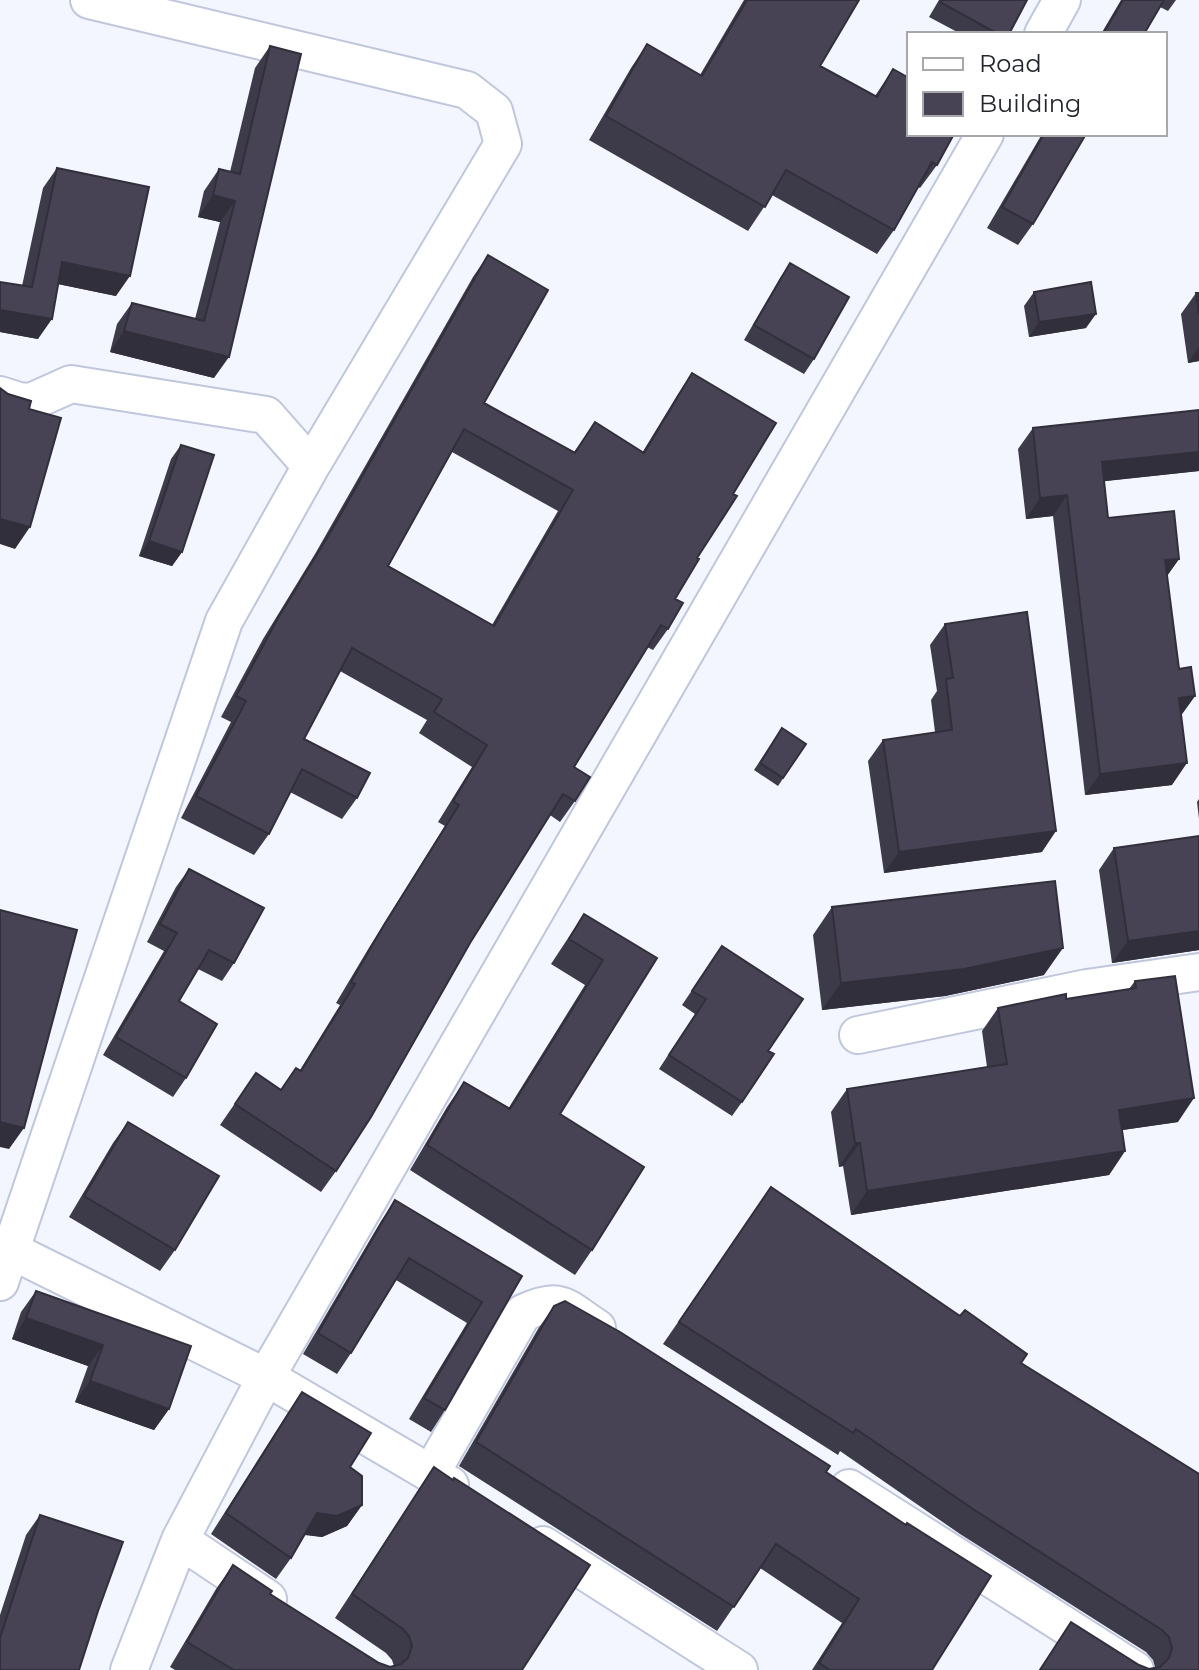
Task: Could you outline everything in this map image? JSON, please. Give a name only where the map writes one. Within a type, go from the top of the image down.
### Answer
[{"type":"street","points":[[89,0],[467,90],[494,111],[503,144],[311,466],[224,621],[5,1266],[266,1377],[471,1499]]},
{"type":"street","points":[[1044,32],[1062,0]]},
{"type":"street","points":[[129,1670],[180,1540],[266,1377],[984,136]]},
{"type":"street","points":[[0,395],[22,402],[33,401],[71,384],[266,415],[311,466]]},
{"type":"street","points":[[858,1035],[1087,988],[1199,972]]},
{"type":"street","points":[[431,1473],[523,1313],[546,1303],[565,1306],[629,1348]]},
{"type":"street","points":[[815,1467],[1135,1670]]},
{"type":"street","points":[[511,1524],[739,1670]]},
{"type":"street","points":[[180,1540],[296,1618]]},
{"type":"building","points":[[747,0],[859,0],[820,66],[877,97],[893,69],[907,77],[907,136],[953,136],[937,165],[932,162],[894,230],[786,170],[765,207],[606,116],[647,44],[702,76]]},
{"type":"building","points":[[1027,0],[1010,32],[994,32],[940,2]]},
{"type":"building","points":[[1123,0],[1164,0],[1145,32],[1104,32]]},
{"type":"building","points":[[270,46],[301,54],[229,357],[124,331],[132,303],[204,321],[235,201],[213,195],[219,169],[240,174]]},
{"type":"building","points":[[1043,136],[1085,136],[1033,224],[1002,207]]},
{"type":"building","points":[[57,168],[149,187],[130,276],[62,262],[52,319],[0,310],[0,282],[32,287]]},
{"type":"building","points":[[488,255],[548,290],[484,403],[575,453],[595,422],[644,453],[692,373],[776,423],[733,494],[737,496],[675,599],[683,603],[668,629],[661,625],[574,767],[590,777],[575,801],[563,794],[470,943],[371,1117],[336,1171],[235,1104],[256,1073],[281,1090],[296,1068],[301,1071],[355,984],[351,982],[384,925],[459,805],[453,801],[487,745],[434,712],[442,699],[352,648],[304,739],[370,773],[357,798],[302,769],[269,834],[196,796],[246,701],[236,696],[278,618],[330,533]],"holes":[[[464,429],[573,490],[494,626],[388,566]]]},
{"type":"building","points":[[790,263],[849,297],[814,359],[754,325]]},
{"type":"building","points":[[1091,282],[1096,314],[1039,322],[1034,292]]},
{"type":"building","points":[[0,388],[8,394],[31,401],[29,409],[61,418],[30,527],[0,519]]},
{"type":"building","points":[[1199,410],[1199,452],[1102,462],[1108,518],[1174,511],[1179,559],[1165,560],[1179,669],[1191,667],[1195,696],[1179,698],[1187,763],[1100,774],[1067,495],[1040,498],[1033,428]]},
{"type":"building","points":[[181,445],[214,455],[182,552],[149,541]]},
{"type":"building","points":[[1027,612],[1056,831],[899,852],[883,740],[952,730],[946,679],[953,678],[945,624]]},
{"type":"building","points":[[782,728],[806,744],[783,778],[760,763]]},
{"type":"building","points":[[1199,836],[1199,931],[1128,941],[1114,848]]},
{"type":"building","points":[[189,869],[264,908],[234,963],[209,950],[179,1001],[217,1024],[186,1078],[116,1037],[177,933],[160,924]]},
{"type":"building","points":[[1055,881],[1063,948],[964,969],[841,983],[832,907]]},
{"type":"building","points":[[0,910],[77,930],[24,1128],[0,1122]]},
{"type":"building","points":[[584,914],[657,958],[560,1114],[644,1167],[592,1250],[427,1145],[464,1082],[510,1109],[603,960],[569,939]]},
{"type":"building","points":[[722,946],[803,999],[768,1051],[774,1054],[742,1102],[669,1055],[706,999],[692,991]]},
{"type":"building","points":[[1175,976],[1194,1098],[1119,1110],[1125,1151],[867,1191],[860,1143],[855,1143],[847,1089],[1007,1064],[998,1008],[1066,994],[1066,999],[1136,988],[1135,981]]},
{"type":"building","points":[[128,1122],[219,1176],[175,1250],[84,1196]]},
{"type":"building","points":[[771,1187],[960,1316],[965,1310],[1027,1354],[1021,1363],[1199,1474],[1199,1670],[1040,1670],[1071,1622],[1149,1669],[1160,1667],[1169,1658],[1172,1648],[1169,1637],[1162,1630],[976,1511],[856,1429],[853,1433],[679,1322]]},
{"type":"building","points":[[395,1200],[522,1276],[445,1410],[424,1398],[482,1302],[409,1258],[351,1353],[318,1333]]},
{"type":"building","points":[[36,1291],[191,1346],[169,1409],[90,1381],[103,1345],[26,1318]]},
{"type":"building","points":[[565,1301],[620,1332],[830,1466],[826,1472],[991,1576],[932,1670],[830,1670],[819,1663],[859,1599],[776,1544],[734,1607],[476,1442],[554,1306]]},
{"type":"building","points":[[302,1392],[371,1433],[350,1467],[362,1476],[362,1505],[337,1516],[317,1513],[291,1558],[226,1513]]},
{"type":"building","points":[[434,1467],[590,1565],[522,1670],[234,1670],[187,1642],[233,1565],[272,1591],[270,1594],[379,1663],[390,1667],[401,1664],[408,1658],[412,1646],[409,1636],[352,1594]]},
{"type":"building","points":[[40,1515],[123,1542],[79,1670],[0,1670],[0,1638]]}]
